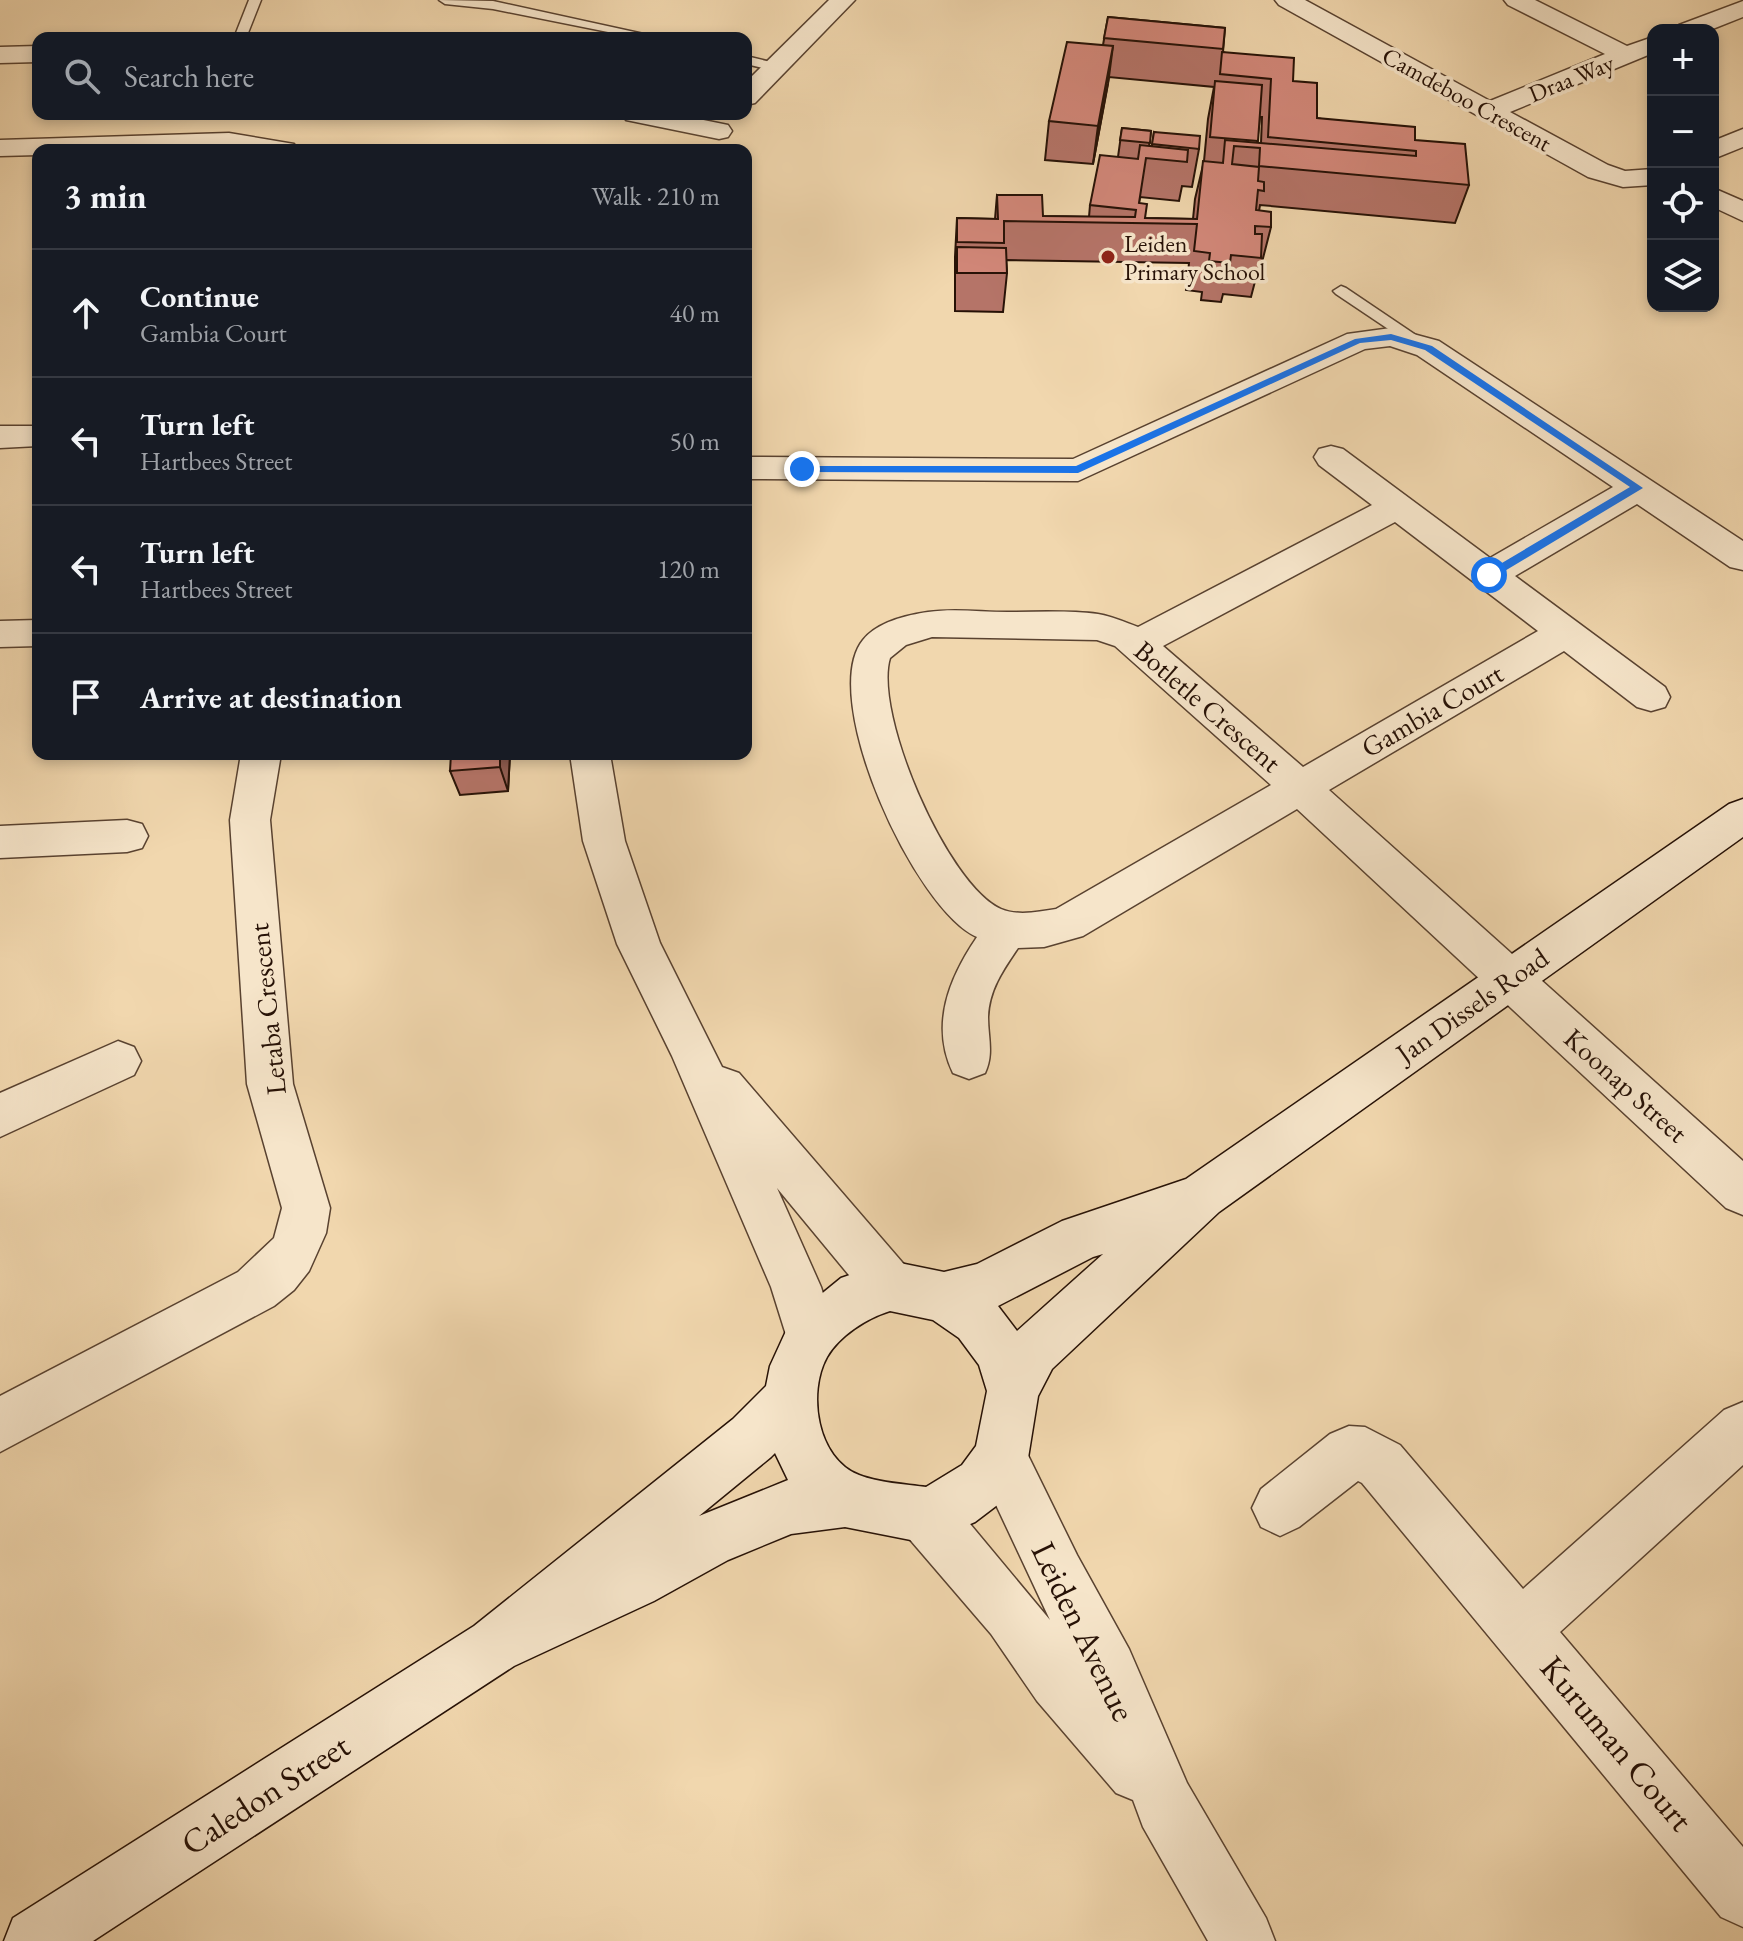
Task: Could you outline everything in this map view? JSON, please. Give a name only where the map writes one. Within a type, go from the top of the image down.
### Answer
[{"type":"street","points":[[752,91],[843,0]]},
{"type":"street","name":"Camdeboo Crescent","points":[[1287,0],[1598,171],[1623,179],[1647,177]]},
{"type":"street","points":[[1516,0],[1626,55]]},
{"type":"street","points":[[1703,24],[1743,8]]},
{"type":"street","name":"Draa Way","points":[[1489,111],[1647,46]]},
{"type":"street","points":[[0,55],[32,54]]},
{"type":"street","points":[[189,144],[198,120]]},
{"type":"street","points":[[663,120],[719,132]]},
{"type":"street","points":[[1719,148],[1743,137]]},
{"type":"street","points":[[204,144],[229,141],[247,144]]},
{"type":"street","points":[[0,148],[32,148]]},
{"type":"street","points":[[1719,199],[1743,212]]},
{"type":"street","points":[[752,468],[1078,470],[1358,341],[1391,337],[1428,348],[1743,558]]},
{"type":"street","points":[[0,437],[32,436]]},
{"type":"street","points":[[1331,457],[1651,697]]},
{"type":"street","points":[[1489,575],[1638,488]]},
{"type":"street","points":[[1138,643],[1396,507]]},
{"type":"street","name":"Botletle Crescent","points":[[1299,787],[1068,923],[1048,930],[1007,929],[972,914],[925,855],[873,723],[869,665],[885,640],[912,627],[932,624],[1099,627],[1138,643],[1299,787],[1509,978]]},
{"type":"street","points":[[0,634],[32,633]]},
{"type":"street","name":"Gambia Court","points":[[1299,787],[1565,633]]},
{"type":"street","name":"Letaba Crescent","points":[[0,1425],[256,1289],[275,1276],[298,1243],[305,1225],[306,1208],[270,1084],[250,820],[260,760]]},
{"type":"street","points":[[591,760],[604,841],[639,944],[693,1053],[796,1287],[810,1336]]},
{"type":"street","name":"Jan Dissels Road","points":[[1013,1391],[1034,1351],[1202,1196],[1743,815]]},
{"type":"street","points":[[0,842],[127,836]]},
{"type":"street","points":[[969,1059],[963,1020],[971,982],[1007,929]]},
{"type":"street","name":"Koonap Street","points":[[1509,978],[1743,1192]]},
{"type":"street","points":[[693,1053],[890,1286]]},
{"type":"street","points":[[0,1116],[118,1061]]},
{"type":"street","name":"Jan Dissels Road","points":[[944,1297],[984,1287],[1080,1238],[1202,1196]]},
{"type":"street","points":[[890,1286],[944,1297],[977,1320],[1001,1352],[1013,1391],[1001,1458],[981,1484],[956,1503],[926,1515],[845,1500],[815,1474],[795,1438],[790,1399],[796,1366],[810,1336],[859,1296],[890,1286]]},
{"type":"street","name":"Caledon Street","points":[[36,1941],[494,1646],[752,1438],[790,1399]]},
{"type":"street","name":"Kuruman Court","points":[[1521,1629],[1743,1429]]},
{"type":"street","name":"Kuruman Court","points":[[1280,1508],[1349,1453],[1365,1454],[1381,1464],[1743,1895]]},
{"type":"street","name":"Leiden Avenue","points":[[1001,1458],[1057,1575],[1108,1670],[1165,1805],[1243,1941]]},
{"type":"street","name":"Caledon Street","points":[[494,1646],[634,1581],[708,1540],[791,1506],[845,1500]]},
{"type":"street","name":"Leiden Avenue","points":[[926,1515],[1011,1614],[1058,1680],[1165,1805]]},
{"type":"lane","points":[[242,32],[255,0]]},
{"type":"lane","points":[[445,0],[493,5],[626,32]]},
{"type":"lane","points":[[752,61],[775,67]]},
{"type":"lane","points":[[1341,291],[1428,348]]},
{"type":"building","points":[[1108,17],[1225,28],[1223,49],[1104,38]]},
{"type":"building","points":[[1067,42],[1113,46],[1098,126],[1049,121]]},
{"type":"building","points":[[1222,52],[1294,58],[1293,81],[1317,83],[1317,118],[1415,127],[1415,140],[1465,144],[1469,185],[1259,166],[1260,148],[1234,146],[1232,164],[1259,167],[1258,181],[1264,182],[1264,191],[1258,190],[1256,210],[1271,212],[1271,227],[1255,226],[1255,234],[1262,234],[1261,258],[1231,255],[1230,263],[1209,261],[1210,253],[1194,251],[1197,224],[1004,221],[1004,243],[957,242],[957,218],[998,219],[997,195],[1042,195],[1043,216],[1135,217],[1136,210],[1090,205],[1100,155],[1138,159],[1140,145],[1188,150],[1187,162],[1146,158],[1139,203],[1147,204],[1145,218],[1197,219],[1203,161],[1223,163],[1225,140],[1416,156],[1416,151],[1268,137],[1271,79],[1220,74]]},
{"type":"building","points":[[1215,81],[1262,85],[1258,141],[1210,137]]},
{"type":"building","points":[[1122,128],[1151,131],[1150,143],[1120,140]]},
{"type":"building","points":[[1154,132],[1200,136],[1199,149],[1152,144]]},
{"type":"building","points":[[957,247],[1006,248],[1007,273],[957,273]]},
{"type":"building","points":[[451,760],[500,760],[500,767],[450,771]]},
{"type":"place","name":"Leiden Primary School","points":[[1108,257]]},
{"type":"route","points":[[802,469],[1078,470],[1358,341],[1391,337],[1428,348],[1638,488],[1489,575]]}]
